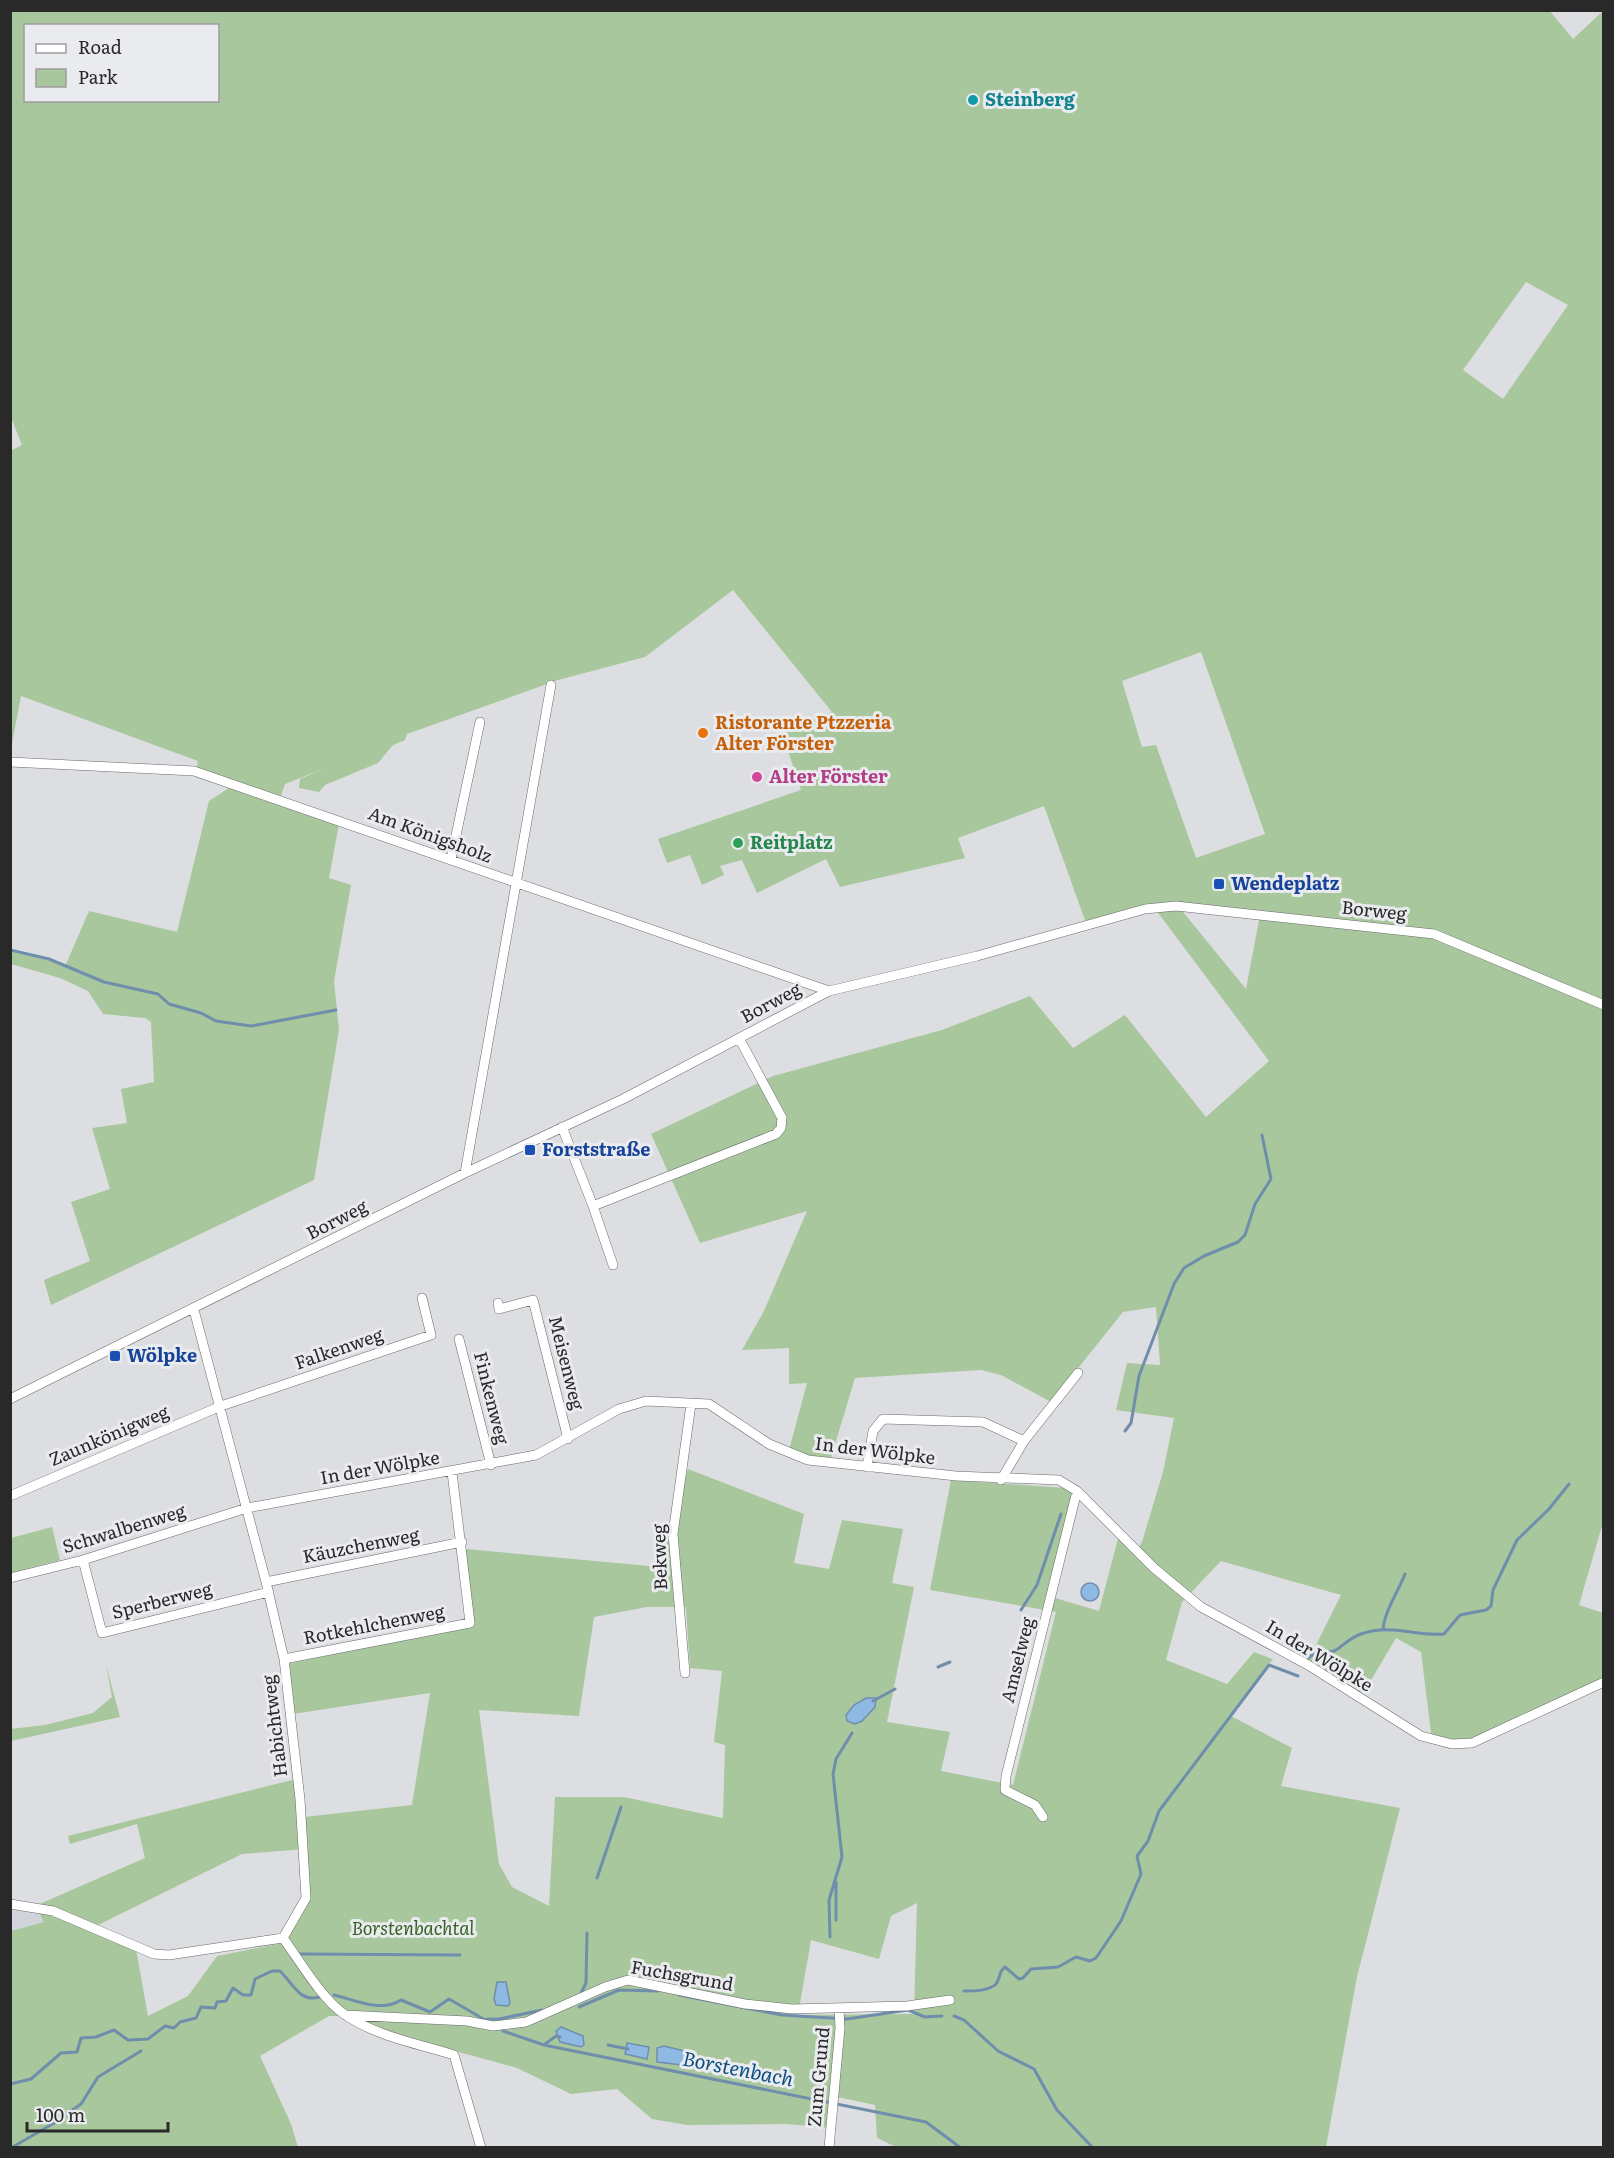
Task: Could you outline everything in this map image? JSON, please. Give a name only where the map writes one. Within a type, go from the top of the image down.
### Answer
[{"type":"street","points":[[465,1173],[551,685]]},
{"type":"street","points":[[451,859],[480,722]]},
{"type":"street","name":"Am Königsholz","points":[[10,762],[194,771],[829,991]]},
{"type":"street","name":"Borweg","points":[[10,1399],[194,1310],[465,1173],[623,1099],[829,991],[977,956],[1144,909],[1176,906],[1434,934],[1604,1005]]},
{"type":"street","points":[[593,1206],[776,1134],[781,1128],[782,1118],[739,1038]]},
{"type":"street","points":[[562,1127],[613,1265]]},
{"type":"street","name":"Falkenweg","points":[[221,1406],[431,1335],[422,1298]]},
{"type":"street","name":"Meisenweg","points":[[498,1303],[499,1309],[533,1300],[568,1439]]},
{"type":"street","points":[[194,1310],[247,1508]]},
{"type":"street","name":"Finkenweg","points":[[459,1339],[491,1465]]},
{"type":"street","points":[[1001,1480],[1024,1442],[1078,1373]]},
{"type":"street","name":"In der Wölpke","points":[[247,1508],[536,1455],[619,1409],[646,1401],[709,1404],[790,1454],[828,1464],[1001,1480],[1059,1480],[1077,1491],[1154,1568],[1201,1607],[1308,1665],[1421,1736],[1452,1744],[1472,1743],[1604,1682]]},
{"type":"street","name":"Bekweg","points":[[685,1673],[673,1534],[691,1404]]},
{"type":"street","name":"Zaunkönigweg","points":[[10,1496],[221,1406]]},
{"type":"street","points":[[867,1467],[873,1431],[883,1419],[983,1422],[1024,1442]]},
{"type":"street","points":[[452,1472],[462,1542]]},
{"type":"street","name":"Amselweg","points":[[1043,1817],[1035,1805],[1005,1790],[1006,1776],[1077,1491]]},
{"type":"street","name":"Schwalbenweg","points":[[10,1578],[83,1560],[247,1508]]},
{"type":"street","name":"Habichtweg","points":[[247,1508],[284,1659],[300,1799],[306,1898],[283,1938]]},
{"type":"street","name":"Käuzchenweg","points":[[268,1587],[462,1542]]},
{"type":"street","name":"Rotkehlchenweg","points":[[284,1659],[470,1623],[462,1542]]},
{"type":"street","name":"Sperberweg","points":[[83,1560],[102,1633],[268,1587]]},
{"type":"street","points":[[10,1904],[52,1911],[154,1954],[169,1955],[283,1938],[332,2003],[345,2015],[379,2031],[454,2055],[481,2148]]},
{"type":"street","name":"Fuchsgrund","points":[[345,2015],[467,2021],[493,2026],[525,2022],[605,1987],[628,1980],[745,2004],[840,2011],[950,2000]]},
{"type":"street","name":"Zum Grund","points":[[829,2148],[840,2011]]},
{"type":"shaded area","points":[[11,1901],[35,1906],[44,1922],[11,1931]]},
{"type":"green space","name":"Borstenbachtal","points":[[1549,10],[1573,39],[1603,11],[1604,1519],[1579,1605],[1603,1613],[1603,1685],[1473,1747],[1450,1749],[1429,1742],[1431,1733],[1421,1652],[1396,1638],[1361,1697],[1308,1661],[1341,1595],[1221,1561],[1182,1602],[1166,1660],[1227,1684],[1254,1652],[1273,1659],[1231,1716],[1292,1748],[1281,1786],[1400,1808],[1357,1977],[1326,2147],[896,2147],[877,2138],[875,2105],[833,2096],[829,2128],[787,2124],[687,2125],[652,2119],[617,2089],[571,2094],[517,2068],[382,2031],[349,2016],[329,2016],[260,2056],[291,2124],[298,2147],[11,2147],[11,1931],[44,1922],[35,1906],[145,1858],[137,1824],[70,1844],[68,1836],[300,1778],[304,1817],[412,1805],[430,1693],[293,1714],[287,1664],[471,1626],[466,1549],[660,1567],[688,1469],[804,1514],[794,1563],[829,1569],[842,1520],[903,1529],[892,1583],[914,1587],[887,1722],[950,1732],[941,1771],[1013,1785],[1056,1612],[930,1590],[951,1480],[1081,1489],[1055,1598],[1099,1611],[1120,1531],[1137,1551],[1142,1542],[1163,1472],[1174,1418],[1116,1410],[1127,1363],[1160,1365],[1156,1307],[1123,1312],[1051,1402],[1001,1375],[981,1370],[855,1378],[830,1461],[789,1450],[807,1383],[789,1384],[789,1348],[742,1350],[764,1311],[807,1211],[700,1243],[651,1134],[773,1076],[942,1030],[1030,996],[1073,1048],[1125,1015],[1206,1117],[1269,1061],[1153,906],[1086,923],[1044,806],[958,838],[965,858],[840,887],[826,859],[757,893],[742,860],[720,866],[724,875],[702,885],[690,855],[667,863],[658,839],[801,790],[781,730],[832,712],[733,590],[645,657],[558,680],[407,734],[405,740],[393,745],[378,763],[325,785],[319,792],[299,788],[300,779],[325,768],[285,784],[278,804],[339,824],[329,878],[351,885],[334,981],[339,1030],[314,1180],[51,1305],[44,1280],[90,1261],[71,1202],[110,1189],[92,1128],[127,1123],[121,1089],[154,1082],[151,1022],[145,1018],[103,1014],[88,991],[60,978],[11,964],[11,952],[66,964],[89,911],[177,932],[209,801],[229,788],[195,777],[198,761],[21,696],[11,749],[10,451],[22,445],[10,415],[11,11]],"holes":[[[1526,282],[1568,305],[1503,399],[1463,370]],[[1201,652],[1265,834],[1196,858],[1156,745],[1142,747],[1122,681]],[[1183,912],[1259,920],[1246,989]],[[647,1607],[686,1607],[690,1668],[722,1671],[714,1742],[725,1745],[723,1818],[624,1797],[555,1797],[549,1906],[512,1887],[499,1864],[479,1710],[579,1716],[594,1617]],[[306,1849],[310,1899],[283,1943],[217,1956],[188,1996],[148,2016],[136,1949],[90,1929],[242,1854]],[[917,1903],[914,2014],[798,2015],[811,1940],[879,1959],[891,1916]]]},
{"type":"green space","points":[[52,1527],[60,1560],[11,1573],[11,1538]]},
{"type":"green space","points":[[106,1665],[120,1717],[11,1741],[11,1729],[45,1725],[93,1713],[112,1697]]},
{"type":"water","points":[[1086,1583],[1094,1583],[1099,1588],[1097,1599],[1086,1601],[1081,1596],[1081,1588]]},
{"type":"water","points":[[866,1698],[876,1698],[875,1707],[862,1721],[855,1724],[847,1721],[846,1715],[854,1705]]},
{"type":"water","points":[[497,1982],[506,1982],[510,2003],[508,2006],[496,2005],[494,1999]]},
{"type":"water","points":[[561,2027],[583,2036],[584,2045],[581,2047],[560,2042],[556,2031]]},
{"type":"water","points":[[627,2043],[649,2047],[647,2059],[625,2054]]},
{"type":"water","points":[[664,2046],[693,2053],[690,2066],[657,2062],[657,2048]]},
{"type":"waterway","points":[[10,950],[49,959],[104,982],[158,994],[169,1004],[201,1013],[216,1021],[251,1026],[336,1010]]},
{"type":"waterway","points":[[1125,1431],[1131,1423],[1139,1376],[1174,1284],[1184,1268],[1204,1256],[1238,1242],[1245,1235],[1255,1204],[1271,1179],[1262,1135]]},
{"type":"waterway","points":[[1308,1658],[1318,1653],[1334,1651],[1349,1640],[1372,1631],[1393,1630],[1444,1634],[1460,1615],[1486,1610],[1491,1606],[1493,1590],[1517,1540],[1549,1509],[1569,1484]]},
{"type":"waterway","points":[[1021,1610],[1037,1585],[1061,1514]]},
{"type":"waterway","points":[[1383,1629],[1389,1608],[1405,1574]]},
{"type":"waterway","points":[[938,1667],[950,1662]]},
{"type":"waterway","points":[[964,1991],[981,1990],[993,1986],[998,1982],[1001,1971],[1005,1967],[1019,1979],[1031,1969],[1058,1967],[1076,1957],[1090,1961],[1096,1958],[1121,1921],[1141,1874],[1137,1856],[1148,1841],[1159,1811],[1269,1665],[1298,1676]]},
{"type":"waterway","points":[[873,1701],[895,1689]]},
{"type":"waterway","points":[[830,1937],[829,1900],[842,1857],[833,1774],[836,1759],[852,1733]]},
{"type":"waterway","points":[[597,1878],[621,1807]]},
{"type":"waterway","points":[[836,1882],[836,1920]]},
{"type":"waterway","points":[[580,1995],[586,1983],[587,1933]]},
{"type":"waterway","points":[[300,1954],[460,1955]]},
{"type":"waterway","name":"Borstenbach","points":[[10,2084],[31,2079],[61,2053],[77,2052],[81,2038],[96,2037],[114,2030],[128,2040],[148,2039],[165,2026],[174,2028],[180,2022],[196,2018],[201,2007],[215,2008],[217,2002],[226,2001],[233,1988],[243,1995],[251,1995],[255,1979],[272,1971],[280,1971],[302,1995],[320,1997]]},
{"type":"waterway","name":"Borstenbach","points":[[579,2007],[619,1990],[658,1991]]},
{"type":"waterway","name":"Borstenbach","points":[[334,1995],[377,2005],[393,2004],[401,2000],[430,2012],[449,1999],[487,2021]]},
{"type":"waterway","name":"Borstenbach","points":[[679,1995],[782,2015],[847,2019],[908,2010],[925,2017],[942,2016]]},
{"type":"waterway","name":"Borstenbach","points":[[487,2019],[499,2019],[542,2010]]},
{"type":"waterway","name":"Borstenbach","points":[[954,2016],[964,2020],[998,2051],[1034,2069],[1057,2110],[1093,2148]]},
{"type":"waterway","name":"Borstenbach","points":[[503,2031],[544,2045],[926,2122],[961,2148]]},
{"type":"waterway","points":[[545,2044],[556,2036],[560,2037]]},
{"type":"waterway","points":[[608,2045],[628,2049]]},
{"type":"waterway","points":[[11,2148],[81,2104],[98,2077],[141,2051]]},
{"type":"place","name":"Steinberg","points":[[973,100]]},
{"type":"place","name":"Ristorante Ptzzeria Alter Förster","points":[[703,733]]},
{"type":"place","name":"Alter Förster","points":[[757,777]]},
{"type":"place","name":"Reitplatz","points":[[738,843]]},
{"type":"place","name":"Wendeplatz","points":[[1219,884]]},
{"type":"place","name":"Forststraße","points":[[530,1150]]},
{"type":"place","name":"Wölpke","points":[[115,1356]]}]
